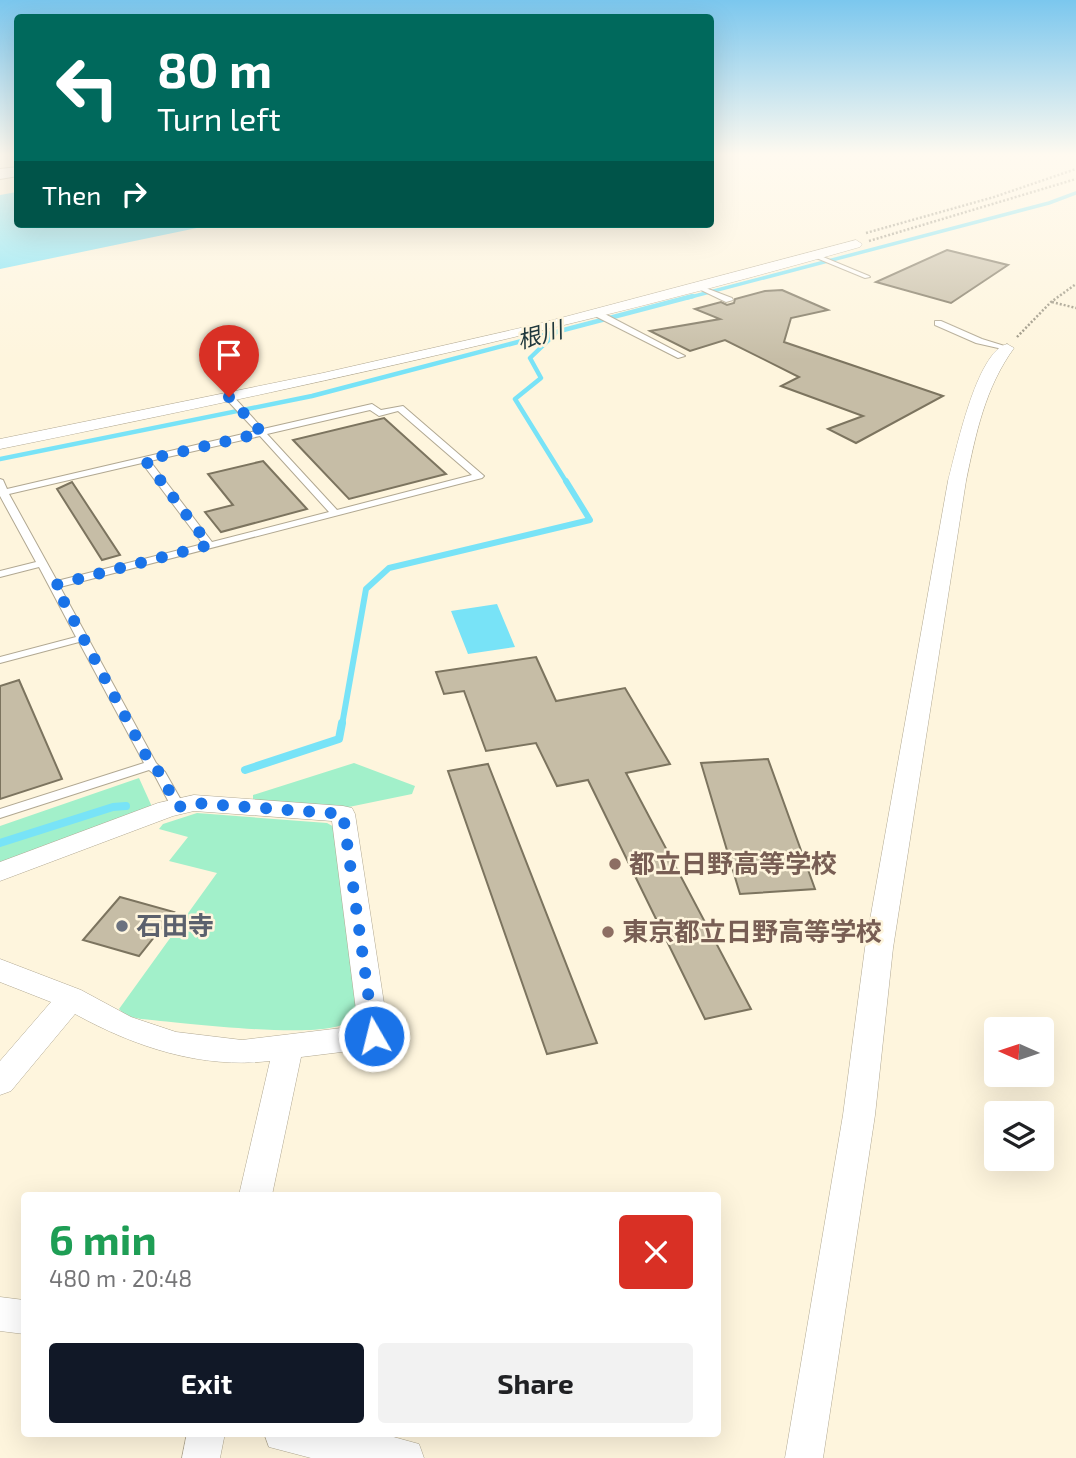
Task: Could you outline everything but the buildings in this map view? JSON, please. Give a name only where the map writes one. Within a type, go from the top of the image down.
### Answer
[{"type":"street","points":[[0,444],[238,406],[603,316],[820,258],[856,244]]},
{"type":"street","points":[[804,1458],[859,1115],[879,948],[900,811],[957,481],[974,409],[995,362],[1007,348]]},
{"type":"street","points":[[0,872],[194,803],[343,814],[374,1036],[242,1052],[175,1044],[121,1025],[71,998],[0,970]]},
{"type":"street","points":[[0,1082],[71,998]]},
{"type":"street","points":[[257,1192],[288,1048]]},
{"type":"street","points":[[0,1314],[21,1317]]},
{"type":"street","points":[[201,1458],[205,1437]]},
{"type":"street","points":[[302,1437],[405,1458]]},
{"type":"lane","points":[[820,258],[867,277]]},
{"type":"lane","points":[[705,289],[725,298]]},
{"type":"lane","points":[[603,316],[681,356]]},
{"type":"lane","points":[[938,323],[979,341],[1007,348]]},
{"type":"lane","points":[[238,406],[335,513]]},
{"type":"lane","points":[[55,585],[479,476],[400,408],[379,413],[372,407],[145,460],[1,489],[151,765],[159,772],[178,807]]},
{"type":"lane","points":[[145,460],[209,545]]},
{"type":"lane","points":[[0,574],[43,564]]},
{"type":"lane","points":[[0,660],[83,638]]},
{"type":"lane","points":[[0,814],[151,765]]},
{"type":"path","points":[[856,244],[924,224]]},
{"type":"path","points":[[1007,348],[1051,302],[1076,284]]},
{"type":"path","points":[[1051,302],[1076,308]]},
{"type":"green space","points":[[354,763],[415,786],[412,794],[344,808],[253,801],[253,795]]},
{"type":"green space","points":[[139,778],[153,809],[0,863],[0,826]]},
{"type":"green space","points":[[197,813],[327,823],[336,828],[363,1000],[347,1022],[310,1030],[248,1029],[141,1019],[126,1016],[119,1009],[217,873],[169,861],[188,837],[159,829],[163,824]]},
{"type":"water","points":[[0,224],[14,224],[14,228],[197,228],[0,269]]},
{"type":"water","points":[[497,604],[515,647],[468,654],[451,611]]},
{"type":"waterway","name":"根川","points":[[687,298],[969,224]]},
{"type":"waterway","name":"根川","points":[[0,459],[312,396],[693,296]]},
{"type":"waterway","points":[[555,334],[530,358],[541,378],[515,399],[567,483]]},
{"type":"waterway","points":[[342,725],[366,589],[389,568],[590,520],[566,481]]},
{"type":"waterway","points":[[245,770],[339,739],[342,723]]},
{"type":"waterway","points":[[0,843],[113,807],[126,806]]},
{"type":"place","name":"都立日野高等学校","points":[[615,864]]},
{"type":"place","name":"石田寺","points":[[122,926]]},
{"type":"place","name":"東京都立日野高等学校","points":[[608,932]]},
{"type":"route","points":[[229,397],[262,433],[145,460],[209,545],[55,585],[151,765],[159,772],[178,807],[194,803],[343,814],[374,1036]]}]
